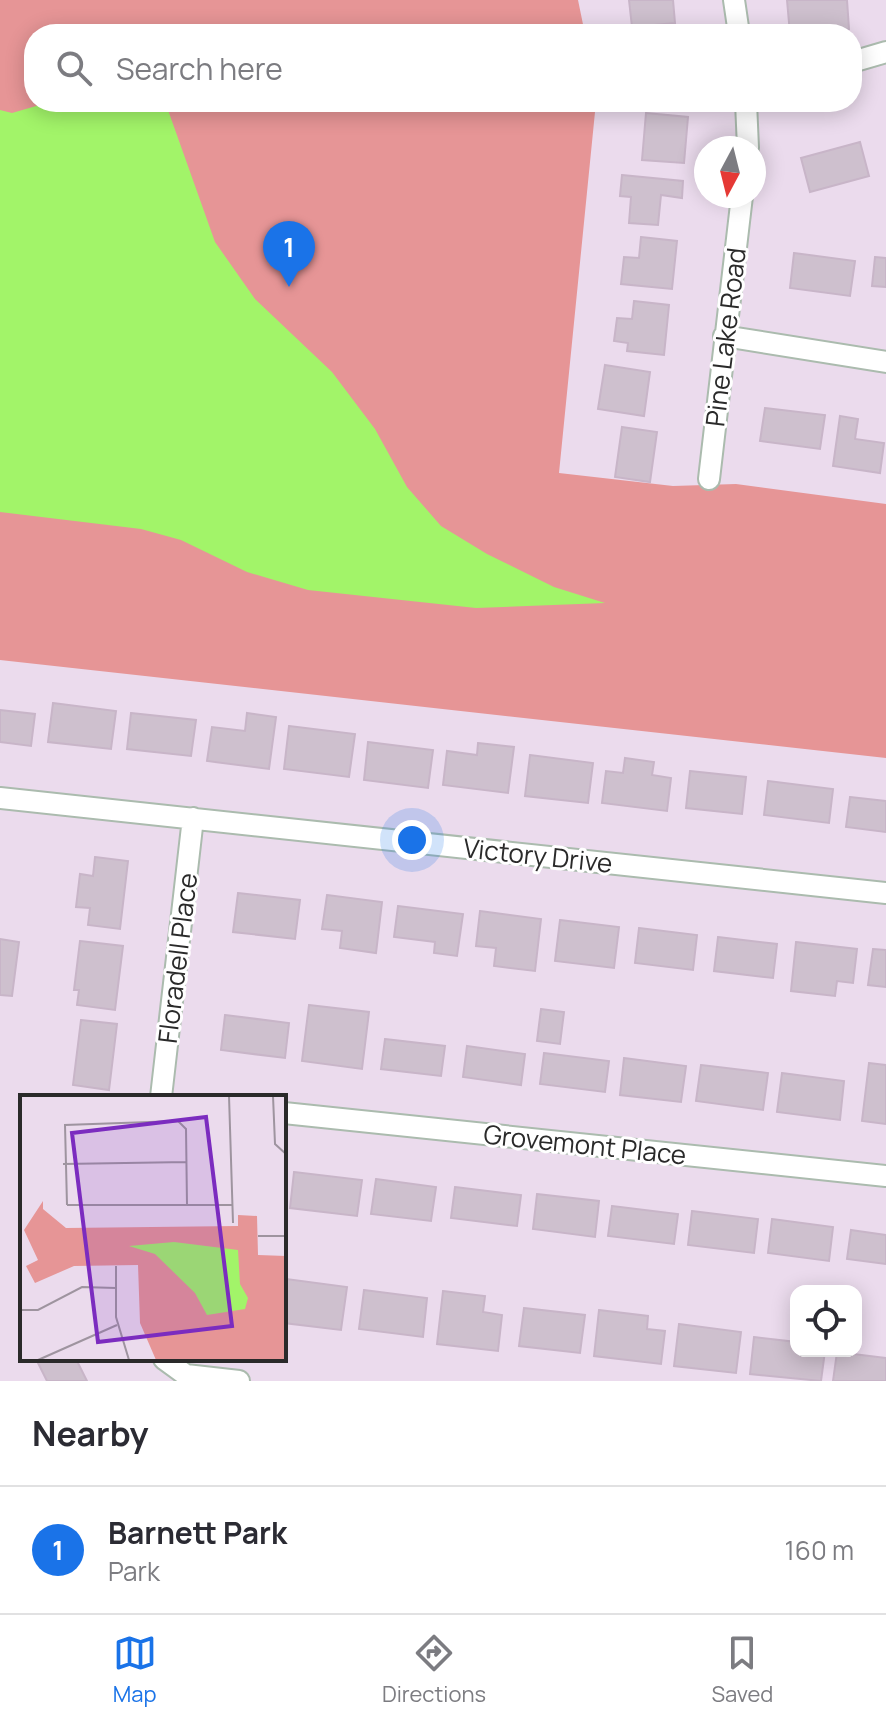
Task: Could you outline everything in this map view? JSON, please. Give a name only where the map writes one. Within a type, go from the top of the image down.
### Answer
[{"type":"street","points":[[734,0],[738,24]]},
{"type":"street","points":[[862,59],[886,52]]},
{"type":"street","points":[[746,112],[747,136]]},
{"type":"street","name":"Pine Lake Road","points":[[709,479],[740,208]]},
{"type":"street","points":[[724,336],[886,362]]},
{"type":"street","name":"Victory Drive","points":[[0,798],[886,893]]},
{"type":"street","name":"Floradell Place","points":[[161,1095],[193,818]]},
{"type":"street","name":"Grovemont Place","points":[[286,1113],[886,1176]]},
{"type":"street","points":[[167,1361],[186,1375],[239,1381]]},
{"type":"shaded area","points":[[0,0],[578,0],[583,24],[24,24],[24,112],[595,112],[559,473],[673,486],[736,484],[886,504],[886,758],[0,660]]},
{"type":"shaded area","points":[[0,110],[12,113],[24,110],[24,112],[169,112],[215,242],[255,299],[332,372],[375,429],[407,487],[441,526],[487,554],[554,587],[605,603],[476,608],[308,590],[247,572],[181,540],[141,529],[0,512]]},
{"type":"building","points":[[629,0],[673,0],[675,23],[632,24]]},
{"type":"building","points":[[787,0],[847,0],[849,24],[789,24]]},
{"type":"building","points":[[646,113],[688,117],[684,163],[642,160]]},
{"type":"building","points":[[860,142],[869,176],[810,192],[801,158]]},
{"type":"building","points":[[622,175],[683,181],[682,198],[661,195],[658,225],[629,223],[631,197],[620,196]]},
{"type":"building","points":[[641,237],[677,241],[672,289],[621,284],[624,257],[639,258]]},
{"type":"building","points":[[794,253],[855,261],[850,296],[790,288]]},
{"type":"building","points":[[875,257],[886,258],[886,287],[872,286]]},
{"type":"building","points":[[634,301],[669,305],[664,355],[627,351],[628,343],[614,341],[617,318],[632,319]]},
{"type":"building","points":[[605,365],[650,372],[644,416],[598,409]]},
{"type":"building","points":[[765,408],[825,415],[820,449],[760,441]]},
{"type":"building","points":[[840,416],[858,419],[855,439],[884,443],[880,473],[833,466]]},
{"type":"building","points":[[622,427],[657,432],[650,482],[615,477]]},
{"type":"building","points":[[53,703],[116,711],[111,749],[48,742]]},
{"type":"building","points":[[0,710],[35,714],[31,746],[0,742]]},
{"type":"building","points":[[131,713],[196,720],[191,756],[127,749]]},
{"type":"building","points":[[247,713],[276,717],[269,769],[207,761],[212,727],[245,731]]},
{"type":"building","points":[[289,726],[355,734],[349,777],[284,769]]},
{"type":"building","points":[[368,742],[433,750],[428,788],[364,780]]},
{"type":"building","points":[[478,743],[514,747],[508,793],[443,785],[447,751],[477,755]]},
{"type":"building","points":[[530,755],[593,763],[588,803],[525,796]]},
{"type":"building","points":[[625,758],[654,762],[652,775],[671,778],[667,811],[602,803],[606,771],[623,773]]},
{"type":"building","points":[[690,771],[746,777],[742,814],[686,808]]},
{"type":"building","points":[[768,781],[833,789],[829,823],[764,815]]},
{"type":"building","points":[[850,797],[886,801],[886,832],[846,827]]},
{"type":"building","points":[[95,857],[128,861],[120,929],[88,925],[90,908],[76,907],[80,874],[93,876]]},
{"type":"building","points":[[238,893],[300,900],[295,939],[233,932]]},
{"type":"building","points":[[327,895],[382,902],[376,953],[340,948],[342,931],[322,929]]},
{"type":"building","points":[[398,906],[463,914],[457,956],[434,953],[435,942],[394,937]]},
{"type":"building","points":[[480,911],[541,919],[535,971],[494,966],[496,948],[476,946]]},
{"type":"building","points":[[560,920],[619,927],[614,968],[555,961]]},
{"type":"building","points":[[639,928],[697,935],[693,970],[635,963]]},
{"type":"building","points":[[718,937],[777,944],[773,978],[714,971]]},
{"type":"building","points":[[0,939],[19,942],[12,996],[0,995]]},
{"type":"building","points":[[80,941],[123,946],[115,1010],[77,1005],[79,990],[74,990]]},
{"type":"building","points":[[796,942],[857,949],[853,983],[837,981],[835,996],[791,991]]},
{"type":"building","points":[[873,949],[886,950],[886,987],[868,985]]},
{"type":"building","points":[[309,1005],[369,1012],[362,1069],[302,1061]]},
{"type":"building","points":[[541,1009],[564,1012],[560,1044],[537,1041]]},
{"type":"building","points":[[225,1015],[289,1023],[285,1058],[221,1050]]},
{"type":"building","points":[[81,1020],[117,1024],[109,1090],[73,1085]]},
{"type":"building","points":[[385,1039],[445,1046],[441,1076],[381,1069]]},
{"type":"building","points":[[467,1046],[525,1054],[521,1085],[463,1077]]},
{"type":"building","points":[[544,1053],[609,1061],[605,1092],[540,1084]]},
{"type":"building","points":[[624,1058],[686,1066],[681,1102],[620,1095]]},
{"type":"building","points":[[869,1063],[886,1065],[886,1124],[862,1121]]},
{"type":"building","points":[[701,1065],[768,1073],[763,1110],[696,1101]]},
{"type":"building","points":[[782,1073],[844,1081],[840,1120],[777,1112]]},
{"type":"building","points":[[294,1172],[362,1180],[357,1216],[290,1208]]},
{"type":"building","points":[[376,1179],[436,1187],[431,1221],[371,1214]]},
{"type":"building","points":[[455,1187],[521,1195],[517,1226],[451,1218]]},
{"type":"building","points":[[537,1194],[599,1201],[595,1237],[533,1229]]},
{"type":"building","points":[[612,1206],[678,1214],[674,1244],[608,1236]]},
{"type":"building","points":[[692,1211],[758,1219],[754,1253],[688,1245]]},
{"type":"building","points":[[772,1219],[833,1227],[829,1261],[768,1253]]},
{"type":"building","points":[[851,1230],[886,1235],[886,1264],[847,1259]]},
{"type":"building","points":[[286,1279],[347,1287],[341,1330],[286,1323]]},
{"type":"building","points":[[364,1290],[427,1298],[423,1337],[359,1329]]},
{"type":"building","points":[[443,1291],[485,1296],[483,1312],[502,1315],[498,1351],[437,1344]]},
{"type":"building","points":[[524,1308],[585,1315],[580,1353],[519,1346]]},
{"type":"building","points":[[599,1310],[648,1316],[647,1329],[665,1331],[661,1364],[594,1356]]},
{"type":"building","points":[[679,1324],[741,1332],[736,1373],[674,1366]]},
{"type":"building","points":[[754,1337],[790,1341],[790,1357],[824,1357],[821,1381],[750,1374]]},
{"type":"building","points":[[862,1355],[886,1358],[886,1381],[833,1381],[836,1357]]},
{"type":"building","points":[[37,1361],[77,1361],[87,1381],[47,1381]]},
{"type":"place","name":"Barnett Park","points":[[289,287]]}]
